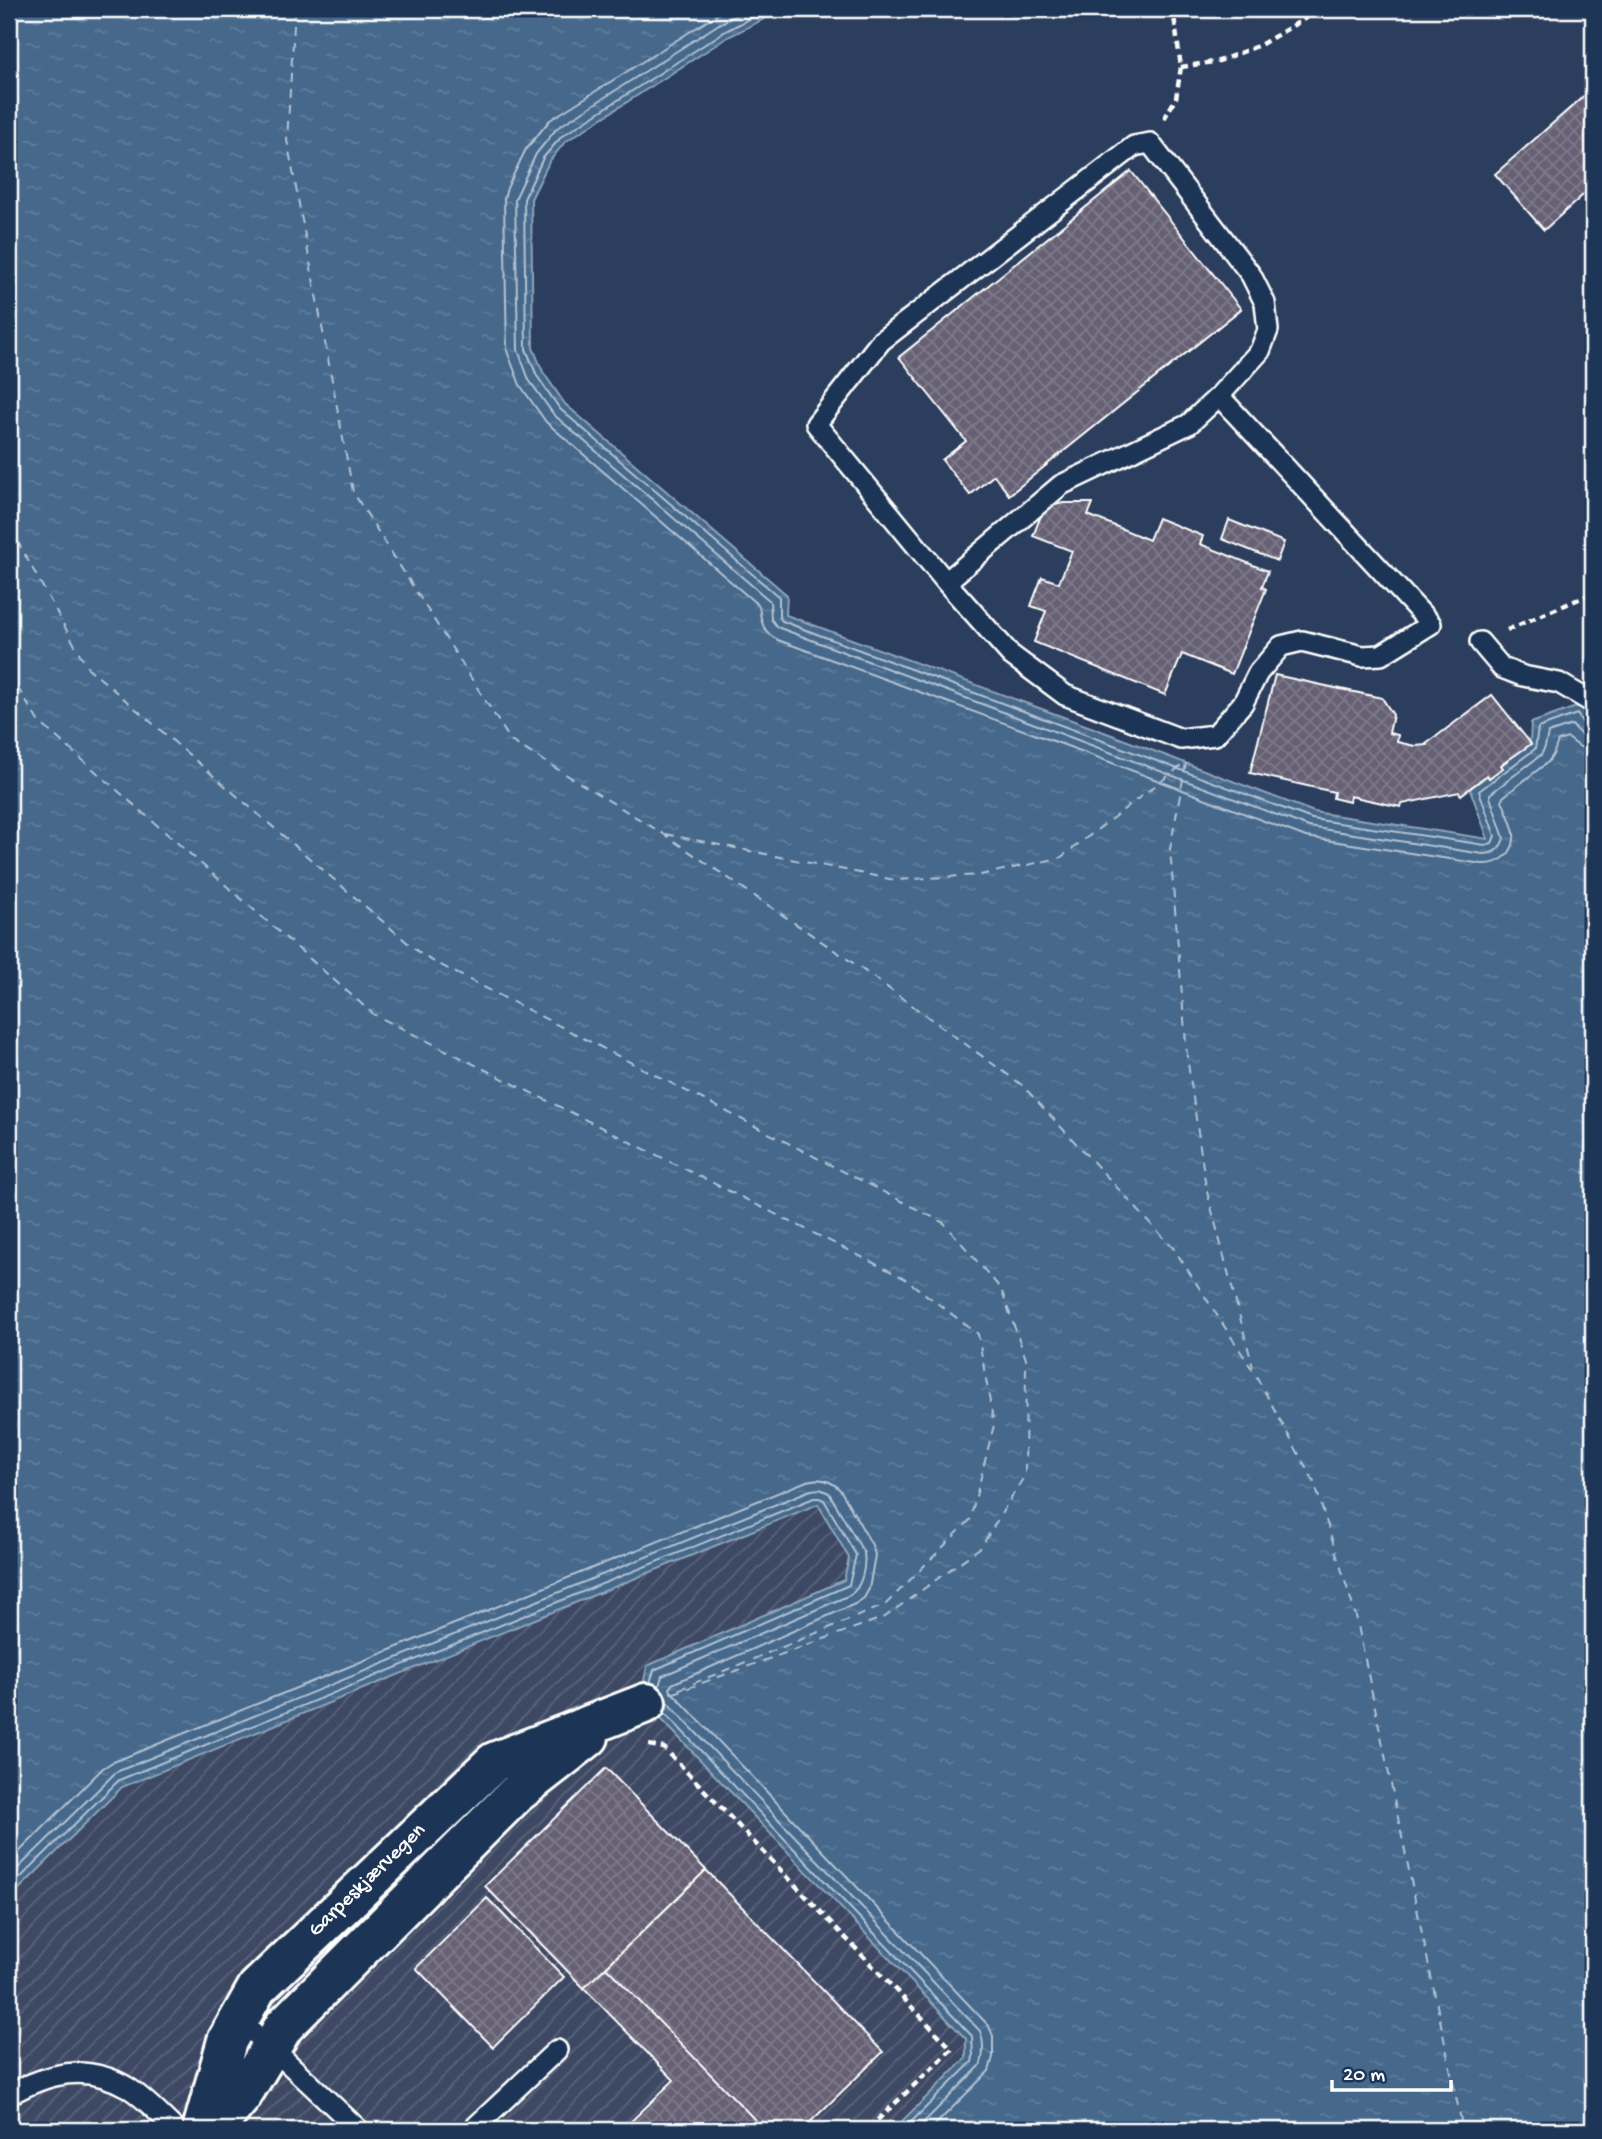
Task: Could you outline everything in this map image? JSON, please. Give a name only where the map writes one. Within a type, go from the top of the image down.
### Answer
[{"type":"main road","name":"Garpeskjærvegen","points":[[202,2130],[227,2040],[257,1988],[494,1762],[633,1709]]},
{"type":"main road","name":"Garpeskjærvegen","points":[[213,2130],[241,2097],[284,2026],[516,1794],[633,1709]]},
{"type":"lane","points":[[946,582],[1061,485],[1189,424],[1260,351],[1268,330],[1265,303],[1251,275],[1150,143],[1134,146],[881,341],[816,424],[946,582],[1011,655],[1065,695],[1181,739],[1215,735],[1243,703],[1258,673],[1281,646],[1302,641],[1362,656],[1381,655],[1431,624],[1219,396]]},
{"type":"lane","points":[[1480,642],[1502,668],[1523,676],[1559,683],[1593,703]]},
{"type":"lane","points":[[238,2020],[359,2130]]},
{"type":"lane","points":[[472,2130],[557,2050]]},
{"type":"lane","points":[[9,2095],[31,2082],[73,2073],[102,2074],[129,2088],[176,2130]]},
{"type":"path","points":[[1150,143],[1176,98],[1181,67],[1174,9]]},
{"type":"path","points":[[1181,67],[1219,61],[1260,45],[1321,9]]},
{"type":"path","points":[[1480,642],[1593,593]]},
{"type":"path","points":[[633,1709],[644,1744],[664,1748],[952,2049],[867,2130]]},
{"type":"shaded area","points":[[818,1504],[849,1558],[844,1580],[647,1666],[646,1703],[967,2039],[966,2058],[893,2130],[9,2130],[9,1899],[122,1787]]},
{"type":"water","points":[[9,9],[784,9],[728,37],[565,142],[549,162],[531,199],[533,348],[543,372],[565,404],[787,595],[786,615],[1314,812],[1488,839],[1470,789],[1530,743],[1531,723],[1582,705],[1593,729],[1593,2130],[893,2130],[966,2058],[966,2039],[646,1703],[643,1686],[647,1666],[844,1580],[849,1558],[818,1504],[122,1787],[9,1899]]},
{"type":"building","points":[[1593,88],[1593,186],[1544,230],[1495,174]]},
{"type":"building","points":[[1131,171],[1241,309],[1009,495],[994,475],[970,495],[942,460],[966,441],[899,357]]},
{"type":"building","points":[[1063,503],[1093,503],[1088,515],[1149,540],[1158,518],[1203,536],[1200,544],[1268,571],[1262,587],[1266,589],[1232,674],[1182,654],[1165,695],[1034,642],[1046,611],[1031,606],[1042,577],[1059,583],[1072,551],[1033,536],[1044,508]]},
{"type":"building","points":[[1229,520],[1284,542],[1277,561],[1222,539]]},
{"type":"building","points":[[1275,675],[1382,698],[1393,715],[1389,733],[1398,735],[1397,742],[1415,746],[1427,745],[1492,695],[1531,744],[1501,765],[1503,768],[1489,778],[1487,775],[1461,795],[1459,792],[1402,804],[1401,807],[1350,796],[1349,802],[1333,798],[1334,792],[1250,773]]},
{"type":"building","points":[[606,1768],[706,1870],[584,1988],[485,1886]]},
{"type":"building","points":[[706,1870],[883,2052],[802,2130],[765,2130],[606,1967]]},
{"type":"building","points":[[487,1898],[564,1977],[493,2047],[416,1968]]},
{"type":"building","points":[[606,1967],[765,2130],[622,2130],[674,2080],[584,1988]]},
{"type":"ferry route","points":[[295,9],[287,140],[353,492],[511,741],[662,833],[859,967],[1022,1085],[1174,1249],[1254,1372],[1314,1482],[1356,1616],[1463,2130]]},
{"type":"ferry route","points":[[9,526],[87,667],[423,956],[944,1223],[1001,1289],[1026,1359],[1025,1475],[981,1547],[885,1617],[663,1697]]},
{"type":"ferry route","points":[[9,673],[38,721],[373,1014],[904,1278],[978,1334],[994,1425],[970,1520],[885,1605],[670,1693]]},
{"type":"ferry route","points":[[665,834],[895,880],[980,875],[1060,858],[1185,763]]},
{"type":"ferry route","points":[[1186,763],[1170,849],[1187,1056],[1206,1188],[1253,1367]]}]
